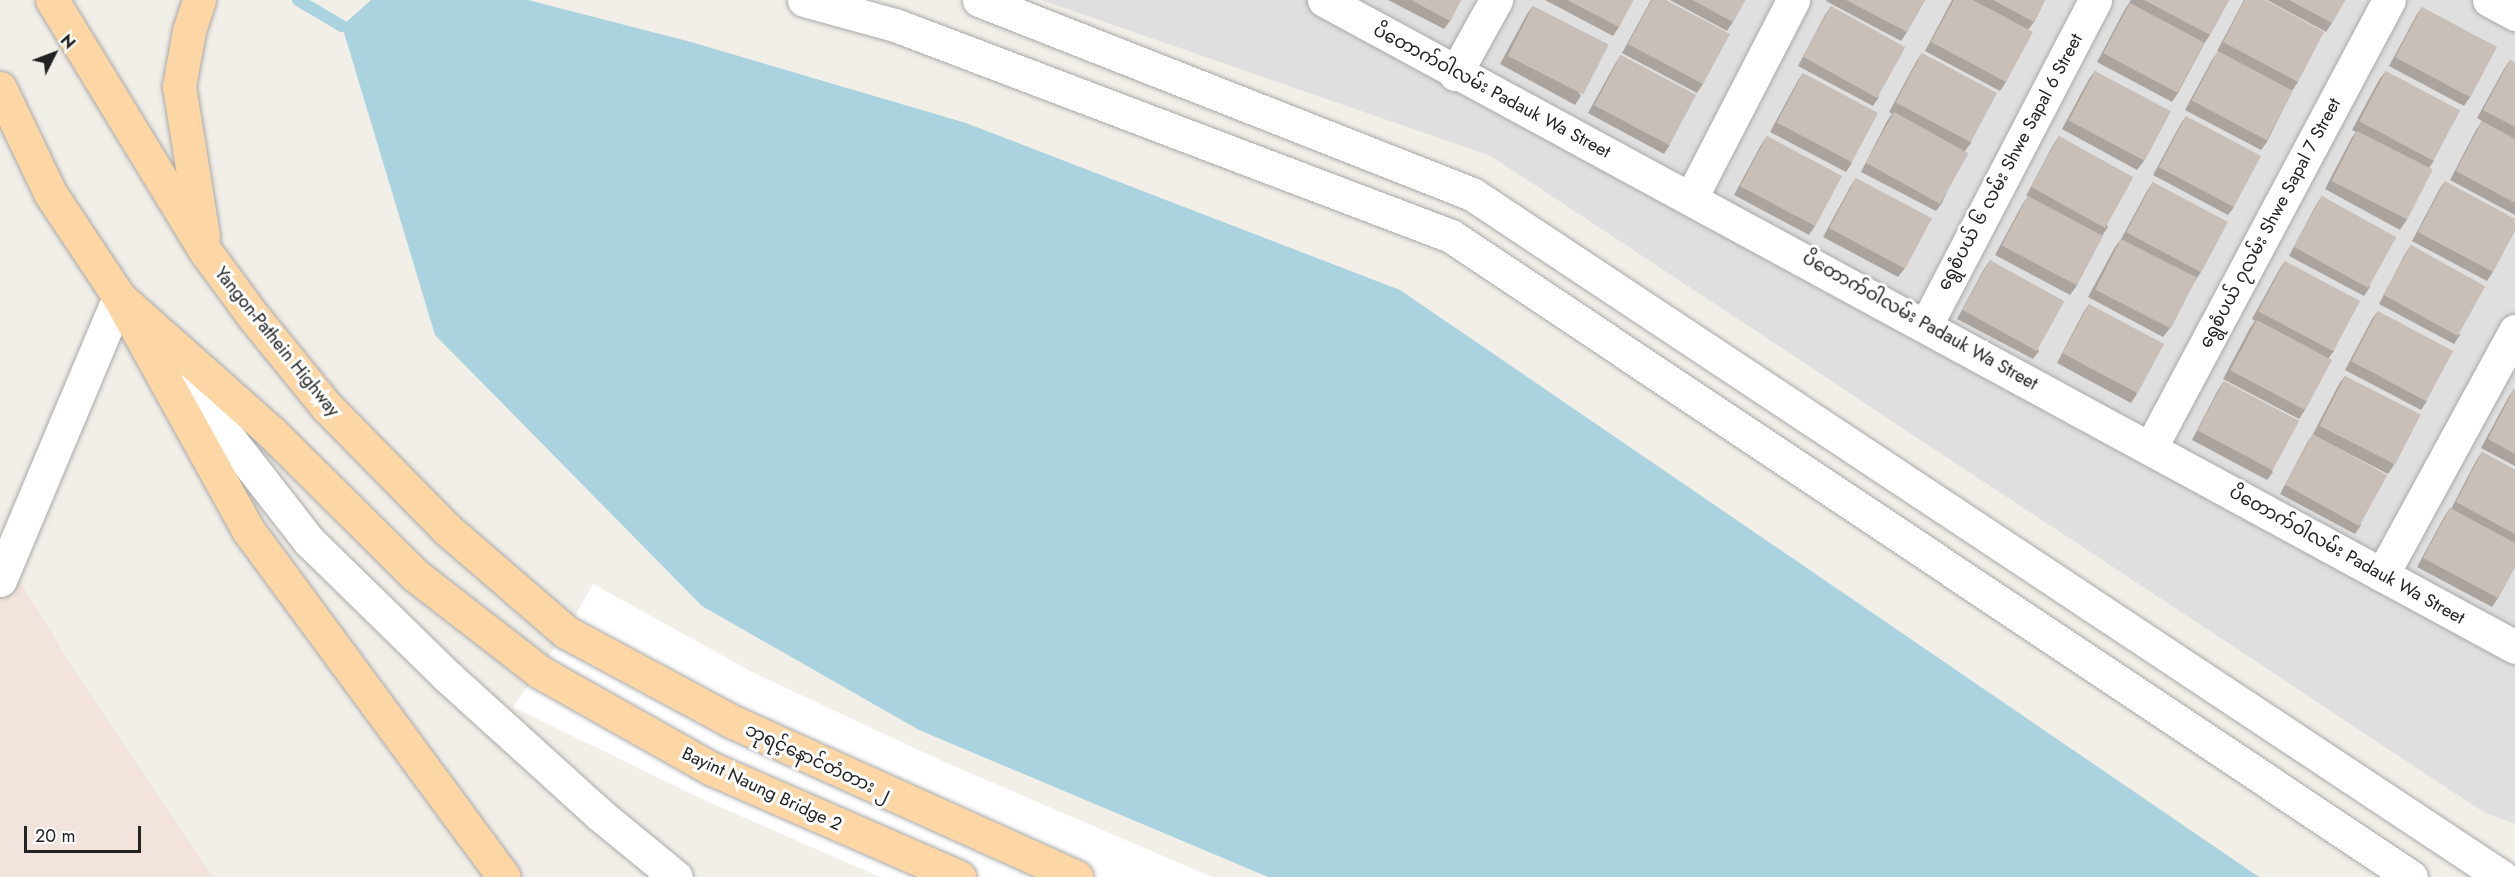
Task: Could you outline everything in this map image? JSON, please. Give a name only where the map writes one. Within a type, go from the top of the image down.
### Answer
[{"type":"main road","name":"Yangon-Pathein Highway","points":[[52,0],[206,252],[327,407],[449,531],[566,632]]},
{"type":"main road","points":[[199,0],[189,31],[179,86],[206,252]]},
{"type":"main road","points":[[0,88],[50,193],[119,297],[248,530],[504,877]]},
{"type":"main road","name":"Bayint Naung Bridge 2","points":[[119,297],[271,432],[415,575],[540,672],[712,770],[959,877]]},
{"type":"main road","name":"ဘုရင့်နောင်တံတား ၂","points":[[566,632],[731,721],[1076,877]]},
{"type":"street","points":[[804,0],[895,25],[1452,236],[2411,877]]},
{"type":"street","points":[[979,0],[1472,194],[2502,877]]},
{"type":"street","name":"ပိတောက်ဝါလမ်း Padauk Wa Street","points":[[1324,0],[1455,74],[1692,196],[2515,647]]},
{"type":"street","points":[[1455,74],[1496,0]]},
{"type":"street","points":[[1692,196],[1793,0]]},
{"type":"street","name":"ရွေစံပယ် ၆ လမ်း Shwe Sapal 6 Street","points":[[1926,325],[2095,0]]},
{"type":"street","name":"ရွေစံပယ် ၇လမ်း Shwe Sapal 7 Street","points":[[2151,447],[2389,0]]},
{"type":"street","points":[[2489,0],[2515,14]]},
{"type":"street","points":[[0,580],[119,297],[309,541],[447,676],[599,814],[676,877]]},
{"type":"street","points":[[2382,575],[2515,331]]},
{"type":"shaded area","points":[[1041,0],[2515,0],[2515,824],[2485,813],[1491,156]]},
{"type":"shaded area","points":[[0,549],[76,673],[213,877],[0,877]]},
{"type":"water","points":[[371,0],[528,0],[691,42],[966,123],[1400,290],[2259,877],[1268,877],[919,730],[702,606],[435,335],[342,26]]},
{"type":"pier","points":[[593,584],[754,673],[940,760],[1212,877],[880,877],[702,799],[513,707],[566,632]]},
{"type":"building","points":[[1411,0],[1461,0],[1450,21]]},
{"type":"building","points":[[1567,0],[1633,0],[1619,27]]},
{"type":"building","points":[[1652,0],[1666,0],[1730,34],[1703,84],[1628,44]]},
{"type":"building","points":[[1692,0],[1745,0],[1733,22]]},
{"type":"building","points":[[1846,0],[1925,0],[1907,32]]},
{"type":"building","points":[[1954,0],[1973,0],[2033,32],[2006,82],[1931,42]]},
{"type":"building","points":[[1993,0],[2045,0],[2034,22]]},
{"type":"building","points":[[2144,0],[2229,0],[2210,35]]},
{"type":"building","points":[[2245,0],[2265,0],[2324,32],[2298,82],[2223,42]]},
{"type":"building","points":[[2289,0],[2345,0],[2332,23]]},
{"type":"building","points":[[2130,3],[2204,42],[2177,93],[2103,53]]},
{"type":"building","points":[[1533,6],[1609,45],[1583,94],[1508,56]]},
{"type":"building","points":[[1831,6],[1905,47],[1877,98],[1803,57]]},
{"type":"building","points":[[2422,7],[2497,47],[2470,97],[2395,57]]},
{"type":"building","points":[[2218,51],[2293,91],[2267,140],[2192,100]]},
{"type":"building","points":[[1922,53],[1997,93],[1971,142],[1896,102]]},
{"type":"building","points":[[1621,55],[1696,95],[1669,145],[1594,105]]},
{"type":"building","points":[[2510,60],[2515,63],[2515,127],[2483,110]]},
{"type":"building","points":[[2095,71],[2171,111],[2145,161],[2069,120]]},
{"type":"building","points":[[2386,71],[2460,110],[2433,161],[2359,121]]},
{"type":"building","points":[[1803,73],[1878,113],[1852,162],[1777,122]]},
{"type":"building","points":[[1894,112],[1968,153],[1940,204],[1866,163]]},
{"type":"building","points":[[2186,116],[2261,156],[2234,207],[2159,167]]},
{"type":"building","points":[[2482,121],[2515,139],[2515,203],[2456,171]]},
{"type":"building","points":[[2357,131],[2433,170],[2407,219],[2332,181]]},
{"type":"building","points":[[1767,136],[1842,176],[1815,226],[1740,186]]},
{"type":"building","points":[[2059,136],[2133,177],[2105,228],[2031,187]]},
{"type":"building","points":[[1856,178],[1932,218],[1905,269],[1829,228]]},
{"type":"building","points":[[2445,181],[2515,219],[2515,231],[2493,272],[2418,232]]},
{"type":"building","points":[[2153,182],[2228,222],[2201,272],[2126,232]]},
{"type":"building","points":[[2028,196],[2103,236],[2077,285],[2002,245]]},
{"type":"building","points":[[2322,196],[2396,237],[2368,288],[2294,247]]},
{"type":"building","points":[[2121,239],[2197,278],[2171,328],[2095,290]]},
{"type":"building","points":[[2411,245],[2485,286],[2458,336],[2383,295]]},
{"type":"building","points":[[1990,260],[2064,301],[2037,351],[1962,310]]},
{"type":"building","points":[[2285,261],[2360,301],[2333,351],[2258,311]]},
{"type":"building","points":[[2089,304],[2164,344],[2138,393],[2063,353]]},
{"type":"building","points":[[2378,311],[2453,351],[2426,401],[2351,361]]},
{"type":"building","points":[[2257,320],[2332,360],[2305,410],[2230,370]]},
{"type":"building","points":[[2345,376],[2421,415],[2395,464],[2320,426]]},
{"type":"building","points":[[2224,381],[2299,421],[2273,470],[2198,430]]},
{"type":"building","points":[[2515,389],[2515,454],[2488,439]]},
{"type":"building","points":[[2313,434],[2387,475],[2359,526],[2285,485]]},
{"type":"building","points":[[2482,452],[2515,470],[2515,534],[2456,502]]},
{"type":"building","points":[[2450,508],[2515,543],[2515,567],[2498,598],[2423,558]]},
{"type":"waterway","points":[[298,0],[342,26]]}]
